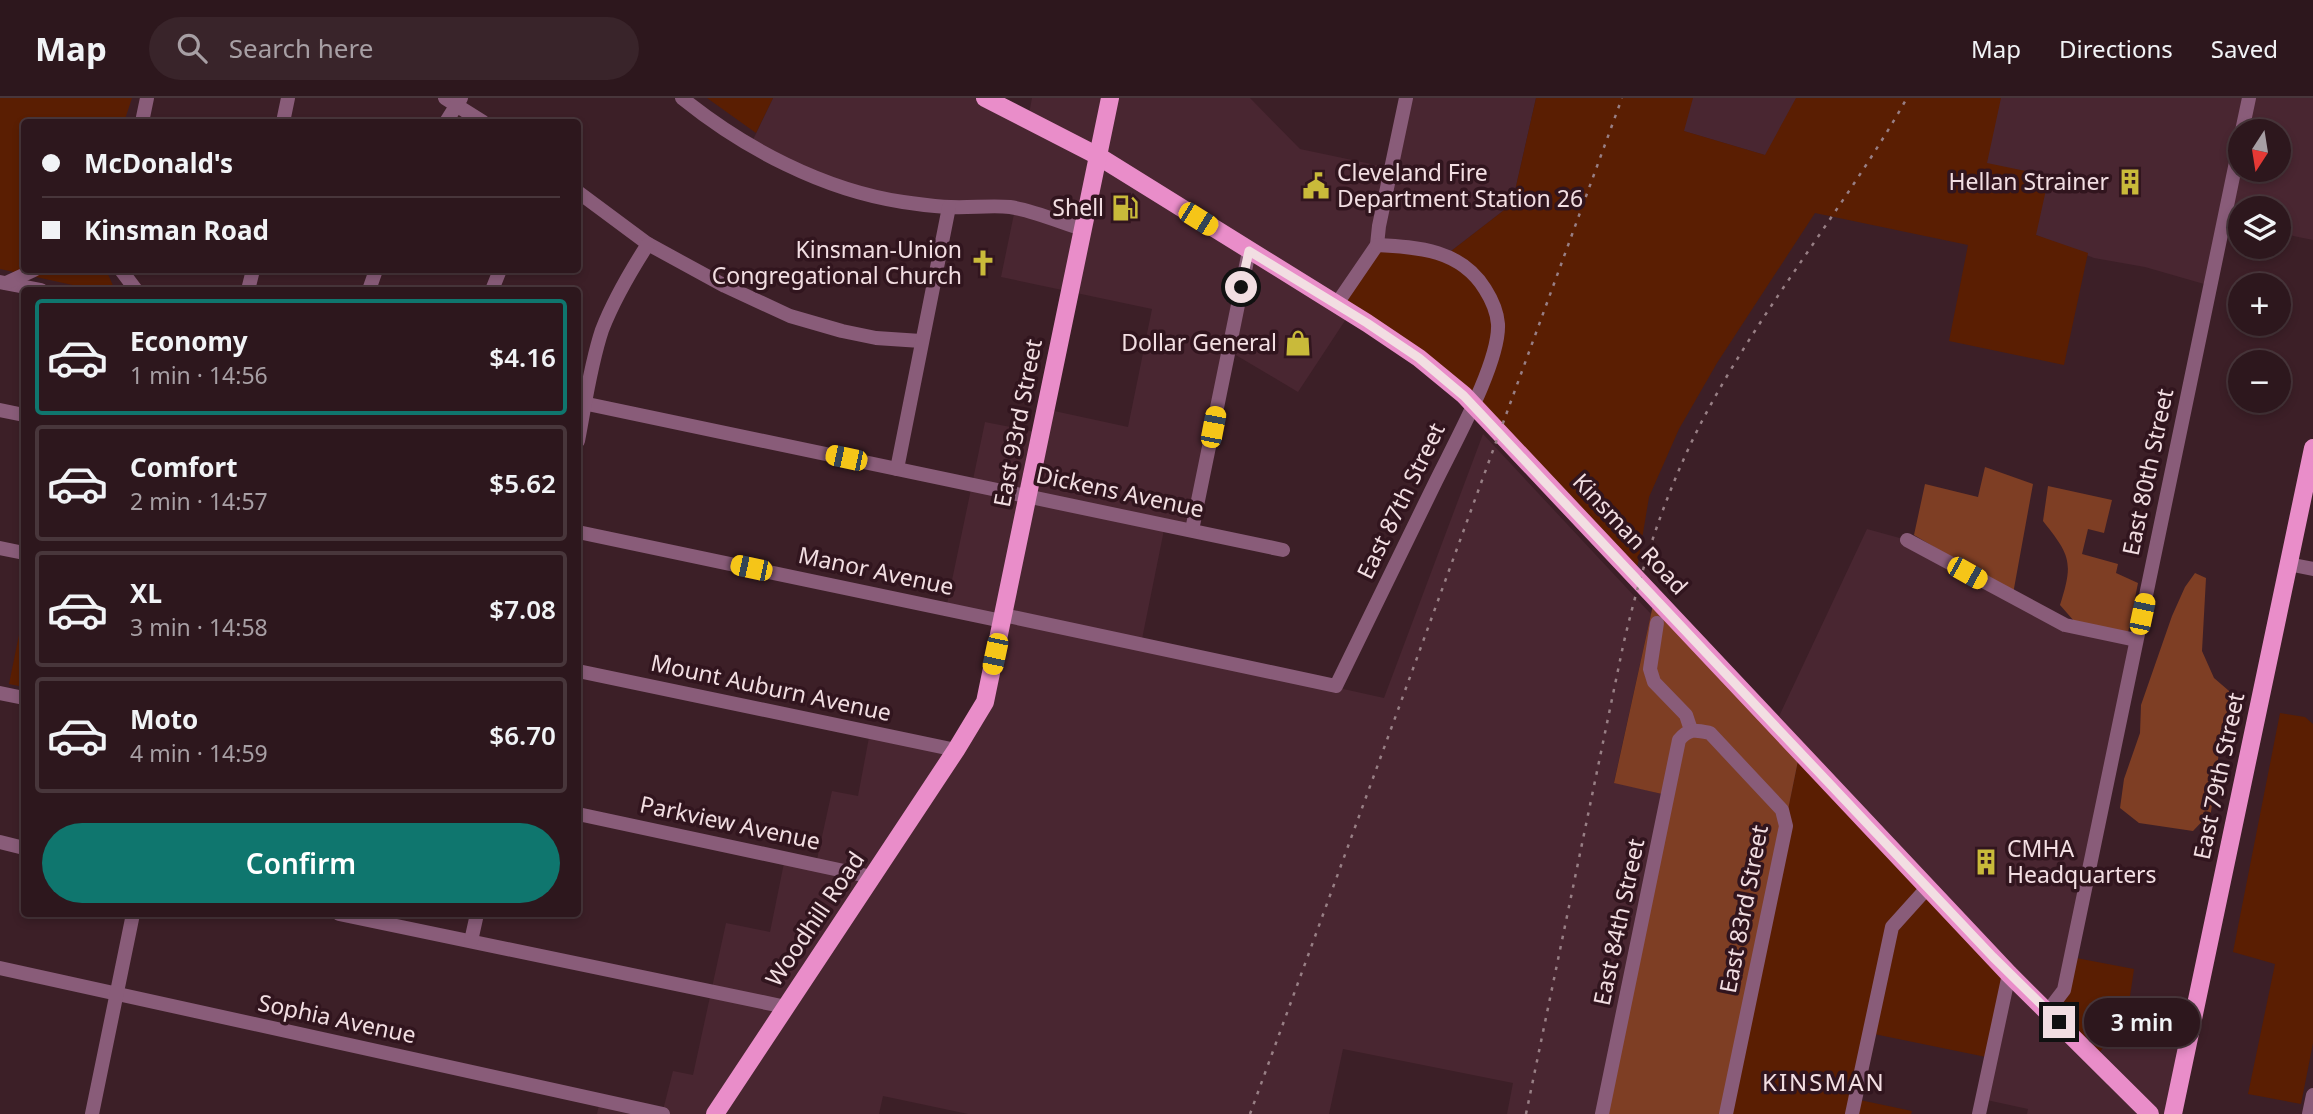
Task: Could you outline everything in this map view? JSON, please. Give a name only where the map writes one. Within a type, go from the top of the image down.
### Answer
[{"type":"main road","name":"Kinsman Road","points":[[985,98],[1098,156],[1367,323],[1419,358],[1464,396],[2010,974],[2150,1114]]},
{"type":"main road","name":"East 93rd Street","points":[[956,750],[985,702],[1110,98]]},
{"type":"main road","name":"East 79th Street","points":[[2174,1114],[2313,448]]},
{"type":"main road","name":"Woodhill Road","points":[[715,1114],[956,750]]},
{"type":"street","points":[[143,119],[147,98]]},
{"type":"street","points":[[284,119],[288,98]]},
{"type":"street","points":[[682,98],[751,144],[800,170],[854,192],[902,202],[949,207],[1011,207],[1082,229]]},
{"type":"street","points":[[1336,305],[1377,245],[1406,98]]},
{"type":"street","points":[[2245,119],[2249,98]]},
{"type":"street","points":[[447,119],[455,100],[479,119]]},
{"type":"street","name":"East 80th Street","points":[[2048,1011],[2064,990],[2232,182]]},
{"type":"street","points":[[581,194],[648,244],[725,286],[790,316],[876,338],[921,341]]},
{"type":"street","points":[[897,468],[949,207]]},
{"type":"street","points":[[581,403],[602,331],[621,288],[648,244]]},
{"type":"street","name":"East 87th Street","points":[[1336,686],[1470,411],[1492,359],[1497,339],[1498,323],[1494,306],[1477,277],[1463,264],[1430,250],[1377,245]]},
{"type":"street","points":[[1192,530],[1249,251]]},
{"type":"street","points":[[3,282],[26,273]]},
{"type":"street","points":[[3,282],[27,287]]},
{"type":"street","name":"Dickens Avenue","points":[[581,403],[1283,550]]},
{"type":"street","points":[[0,410],[21,414]]},
{"type":"street","name":"Manor Avenue","points":[[581,533],[1336,686]]},
{"type":"street","points":[[1907,540],[2065,625],[2136,639]]},
{"type":"street","points":[[0,548],[21,553]]},
{"type":"street","points":[[2288,564],[2313,569]]},
{"type":"street","points":[[1657,623],[1650,669],[1654,682],[1686,715],[1685,735]]},
{"type":"street","name":"Mount Auburn Avenue","points":[[581,672],[956,750]]},
{"type":"street","points":[[0,693],[21,697]]},
{"type":"street","name":"East 83rd Street","points":[[1685,735],[1710,733],[1782,810],[1785,817],[1726,1114]]},
{"type":"street","name":"East 84th Street","points":[[1602,1114],[1685,735]]},
{"type":"street","name":"Parkview Avenue","points":[[581,815],[872,877]]},
{"type":"street","points":[[0,842],[21,847]]},
{"type":"street","points":[[1852,1114],[1892,927],[1927,887]]},
{"type":"street","points":[[92,1114],[132,917]]},
{"type":"street","points":[[354,917],[786,1007]]},
{"type":"street","points":[[471,941],[476,917]]},
{"type":"street","name":"Sophia Avenue","points":[[0,968],[663,1114]]},
{"type":"street","points":[[1979,1114],[2010,974]]},
{"type":"street","points":[[2309,1114],[2313,1095]]},
{"type":"shaded area","points":[[0,98],[132,98],[125,119],[21,119],[21,273],[107,273],[114,287],[81,287],[0,269]]},
{"type":"shaded area","points":[[707,98],[773,98],[756,133]]},
{"type":"shaded area","points":[[773,98],[985,98],[1028,119],[1032,98],[1250,98],[1300,149],[1390,168],[1406,98],[1536,98],[1512,204],[1446,255],[1350,313],[1298,392],[1229,351],[1192,530],[1165,525],[1141,644],[1384,698],[1483,434],[1651,614],[1614,782],[1662,794],[1596,1114],[1507,1114],[1513,1083],[1343,1049],[1329,1114],[968,1114],[883,1096],[879,1114],[662,1114],[673,1071],[693,1075],[726,923],[770,932],[785,858],[816,864],[832,791],[858,796],[870,732],[956,750],[985,702],[1001,621],[946,609],[985,422],[1040,433],[1045,409],[1128,427],[1152,309],[1001,277],[1015,209],[854,192],[751,144]]},
{"type":"shaded area","points":[[1536,98],[1693,98],[1684,131],[1765,155],[1796,98],[2001,98],[1987,163],[2049,176],[2036,235],[2088,253],[2064,365],[1949,341],[1968,245],[1815,213],[1717,363],[1679,429],[1649,497],[1636,575],[1464,395],[1336,305],[1377,245],[1446,255],[1512,204]]},
{"type":"shaded area","points":[[1671,98],[2313,98],[2313,240],[2291,235],[2291,196],[2228,196],[2228,223],[2225,222],[2211,286],[2145,267],[2094,258],[2036,235],[1663,125]]},
{"type":"shaded area","points":[[1985,467],[2033,484],[2013,594],[1914,535],[1925,484],[1978,497]]},
{"type":"shaded area","points":[[2048,486],[2112,500],[2104,533],[2088,529],[2082,554],[2118,564],[2116,573],[2138,583],[2127,638],[2081,629],[2060,605],[2068,568],[2064,551],[2043,521]]},
{"type":"shaded area","points":[[1867,529],[1907,540],[2065,625],[2136,640],[2064,990],[2095,1058],[2127,1017],[2191,1031],[2173,1114],[2027,1114],[2028,1109],[1982,1099],[2009,974],[1775,725]]},
{"type":"shaded area","points":[[2195,573],[2206,578],[2202,651],[2214,678],[2236,697],[2219,752],[2211,812],[2193,831],[2139,823],[2120,808],[2124,779],[2140,733],[2141,705],[2172,616],[2185,587]]},
{"type":"shaded area","points":[[1655,596],[1800,751],[1726,1114],[1596,1114],[1662,794],[1614,783]]},
{"type":"shaded area","points":[[21,625],[21,686],[9,684]]},
{"type":"shaded area","points":[[2280,713],[2305,717],[2313,724],[2313,1043],[2301,1104],[2248,1094],[2275,964],[2233,952]]},
{"type":"shaded area","points":[[1800,751],[2009,974],[1991,1058],[1869,1033],[1855,1099],[1912,1111],[1911,1114],[1726,1114]]},
{"type":"shaded area","points":[[2071,957],[2134,969],[2127,1017],[2095,1058],[2048,1011]]},
{"type":"shaded area","points":[[600,1100],[662,1114],[597,1114]]},
{"type":"railway","points":[[1250,1114],[1622,98]]},
{"type":"railway","points":[[1526,1114],[1623,646],[1646,560],[1665,503],[1702,421],[1725,379],[1883,139],[1907,98]]},
{"type":"place","name":"Hellan Strainer","points":[[2130,182]]},
{"type":"place","name":"Cleveland Fire Department Station 26","points":[[1316,186]]},
{"type":"place","name":"Shell","points":[[1125,208]]},
{"type":"place","name":"Kinsman-Union Congregational Church","points":[[983,263]]},
{"type":"place","name":"Dollar General","points":[[1298,343]]},
{"type":"place","name":"CMHA Headquarters","points":[[1986,862]]},
{"type":"district","name":"KINSMAN","points":[[1824,1083]]},
{"type":"route","points":[[1241,287],[1249,251],[1419,358],[1464,396],[1993,957],[2059,1022]]}]
